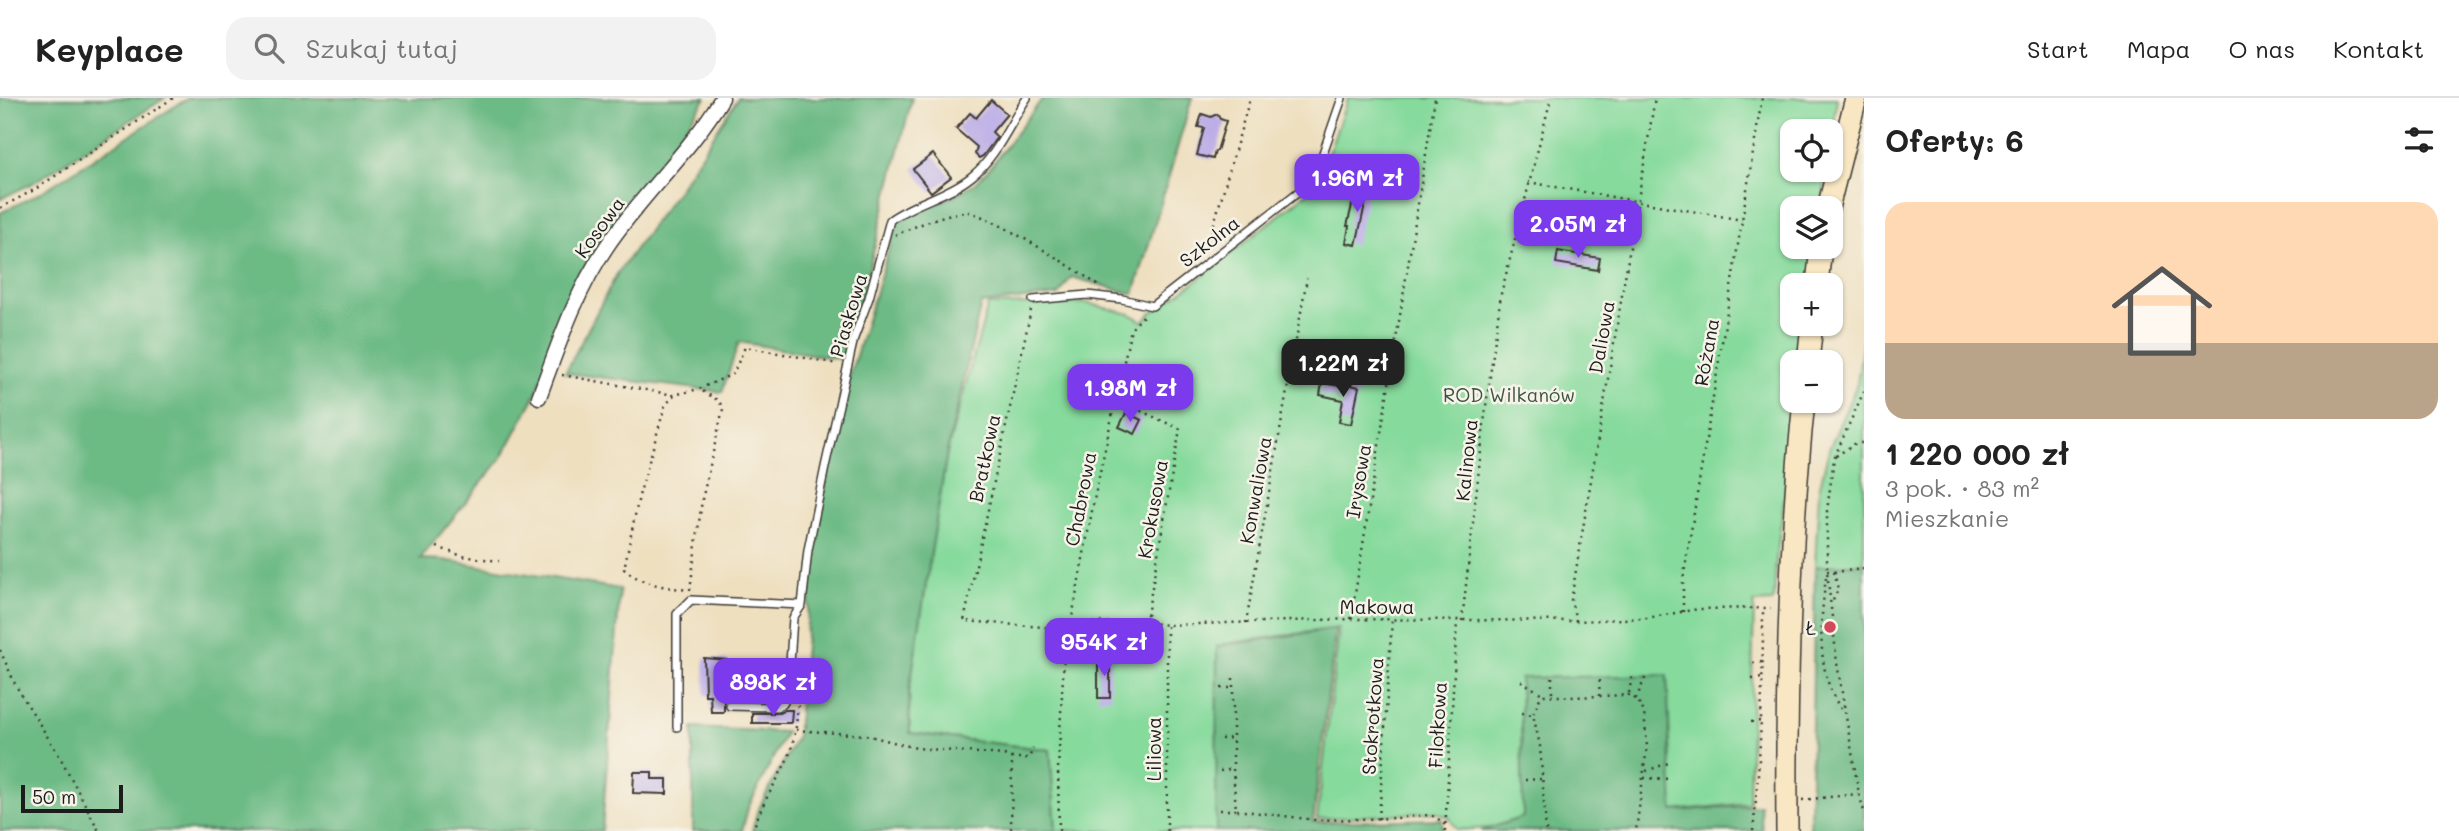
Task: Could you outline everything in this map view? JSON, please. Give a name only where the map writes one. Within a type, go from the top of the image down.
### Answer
[{"type":"main road","points":[[1831,196],[1856,98]]},
{"type":"main road","points":[[1787,831],[1789,608],[1803,413]]},
{"type":"street","name":"Kosowa","points":[[539,397],[561,338],[595,264],[627,218],[700,131],[722,98]]},
{"type":"lane","name":"Piaskowa","points":[[730,706],[776,707],[783,704],[788,694],[793,618],[802,605],[808,550],[854,338],[869,298],[890,220],[950,190],[982,167],[1027,98]]},
{"type":"lane","name":"Szkolna","points":[[1152,306],[1306,186],[1323,153],[1342,98]]},
{"type":"lane","points":[[1033,300],[1087,295],[1152,306]]},
{"type":"lane","points":[[677,727],[677,614],[691,600],[802,605]]},
{"type":"path","points":[[0,208],[34,190],[173,98]]},
{"type":"path","points":[[1221,252],[1212,244],[1211,234],[1250,98]]},
{"type":"path","name":"Irysowa","points":[[1351,619],[1435,98]]},
{"type":"path","name":"Kalinowa","points":[[1460,621],[1501,294],[1550,98]]},
{"type":"path","name":"Daliowa","points":[[1576,621],[1571,600],[1655,98]]},
{"type":"path","name":"Różana","points":[[1683,612],[1683,580],[1762,98]]},
{"type":"path","points":[[1528,182],[1742,220]]},
{"type":"path","points":[[887,238],[939,217],[970,212],[1064,262],[1116,298]]},
{"type":"path","name":"Konwaliowa","points":[[1247,623],[1307,278]]},
{"type":"path","name":"Bratkowa","points":[[964,621],[1033,300]]},
{"type":"path","name":"Chabrowa","points":[[1059,831],[1059,733],[1065,640],[1071,623],[1131,329],[1152,306]]},
{"type":"path","points":[[548,373],[674,395],[699,389],[733,374],[745,347],[849,366]]},
{"type":"path","points":[[691,600],[702,500],[723,410],[719,401],[699,389]]},
{"type":"path","points":[[1864,391],[1834,458],[1827,512],[1827,571],[1837,663],[1858,794],[1864,811]]},
{"type":"path","points":[[674,395],[665,406],[639,496],[624,569],[634,578],[654,585],[690,590]]},
{"type":"path","name":"Krokusowa","points":[[1115,399],[1180,429],[1146,622]]},
{"type":"path","points":[[1834,458],[1856,443],[1864,443]]},
{"type":"path","points":[[437,547],[462,556],[499,561]]},
{"type":"path","points":[[1827,571],[1864,569]]},
{"type":"path","points":[[1827,571],[1821,623],[1823,663],[1834,700],[1846,716]]},
{"type":"path","points":[[1830,601],[1834,599],[1838,589],[1834,572]]},
{"type":"path","points":[[1753,831],[1760,774],[1763,608]]},
{"type":"path","name":"Makowa","points":[[964,621],[1056,628],[1071,623],[1146,622],[1167,625],[1351,619],[1576,621],[1647,618],[1698,609],[1789,608]]},
{"type":"path","name":"Stokrotkowa","points":[[1379,817],[1392,620]]},
{"type":"path","name":"Filołkowa","points":[[1446,831],[1460,621]]},
{"type":"path","name":"Liliowa","points":[[1167,625],[1167,831]]},
{"type":"path","points":[[0,650],[16,686],[60,757],[99,831]]},
{"type":"path","points":[[1753,663],[1763,662]]},
{"type":"path","points":[[1599,696],[1600,676]]},
{"type":"path","points":[[1629,695],[1632,676]]},
{"type":"path","points":[[1636,699],[1646,676]]},
{"type":"path","points":[[1552,677],[1552,694]]},
{"type":"path","points":[[1233,678],[1236,810]]},
{"type":"path","points":[[1752,679],[1763,678]]},
{"type":"path","points":[[1521,681],[1544,695]]},
{"type":"path","points":[[1221,688],[1233,688]]},
{"type":"path","points":[[1541,831],[1546,831],[1540,746],[1534,715],[1539,700],[1544,695],[1552,694],[1574,697],[1629,695],[1636,699],[1644,712],[1646,771],[1636,831]]},
{"type":"path","points":[[1522,713],[1534,715]]},
{"type":"path","points":[[1751,722],[1762,720]]},
{"type":"path","points":[[753,831],[757,817],[787,759],[797,724]]},
{"type":"path","points":[[796,730],[866,735],[916,748],[1004,755],[1011,758],[1029,758],[1033,748]]},
{"type":"path","points":[[1221,739],[1233,738]]},
{"type":"path","points":[[1011,758],[1011,831]]},
{"type":"path","points":[[1646,771],[1671,762]]},
{"type":"path","points":[[1220,771],[1233,769]]},
{"type":"path","points":[[1644,778],[1672,779]]},
{"type":"path","points":[[1525,780],[1542,779]]},
{"type":"path","points":[[1798,800],[1858,794]]},
{"type":"path","points":[[1220,810],[1315,820],[1429,816],[1436,817],[1445,825]]},
{"type":"green space","points":[[0,98],[165,98],[33,183],[0,199]]},
{"type":"green space","points":[[188,98],[706,98],[580,279],[535,396],[501,459],[420,559],[443,560],[620,589],[602,831],[0,831],[0,213],[40,193]]},
{"type":"green space","points":[[738,98],[912,98],[846,360],[739,342],[722,392],[565,373],[617,274],[680,187]]},
{"type":"green space","points":[[1043,98],[1192,98],[1134,294],[1071,277],[1059,295],[981,304],[947,452],[909,692],[910,733],[1050,750],[1056,831],[752,831],[757,812],[797,736],[814,545],[845,391],[898,220],[953,196],[975,183]]},
{"type":"green space","name":"ROD Wilkanów","points":[[1348,98],[1837,98],[1834,119],[1780,119],[1780,182],[1825,182],[1824,196],[1780,196],[1780,259],[1815,259],[1814,273],[1780,273],[1780,336],[1805,336],[1804,350],[1780,350],[1780,413],[1795,413],[1776,560],[1774,600],[1754,603],[1749,803],[1527,826],[1457,830],[1449,817],[1435,812],[1317,819],[1339,628],[1222,644],[1220,831],[1056,831],[1050,750],[910,733],[909,692],[947,452],[988,305],[1086,303],[1130,314],[1143,322],[1151,313],[1199,279],[1317,185]]},
{"type":"green space","points":[[1864,335],[1864,563],[1815,567],[1819,490],[1829,449],[1857,384]]},
{"type":"green space","points":[[1864,563],[1864,831],[1810,831],[1815,567]]},
{"type":"green space","points":[[1336,629],[1313,822],[1442,819],[1443,831],[1216,831],[1217,646]]},
{"type":"green space","points":[[1667,675],[1673,811],[1760,805],[1762,831],[1481,831],[1523,817],[1520,678]]},
{"type":"green space","points":[[693,728],[786,732],[748,808],[742,831],[693,831]]},
{"type":"building","points":[[991,100],[1007,114],[992,132],[997,137],[979,158],[975,154],[977,147],[956,129],[970,113],[976,118]]},
{"type":"building","points":[[1202,114],[1211,117],[1217,114],[1220,119],[1226,121],[1213,159],[1197,155],[1204,128],[1198,127]]},
{"type":"building","points":[[933,154],[951,177],[931,192],[913,169]]},
{"type":"building","points":[[1357,185],[1369,187],[1356,245],[1346,243],[1347,226]]},
{"type":"building","points":[[1558,251],[1600,258],[1598,270],[1556,263]]},
{"type":"building","points":[[1322,383],[1359,387],[1351,424],[1339,422],[1343,400],[1320,395]]},
{"type":"building","points":[[1126,413],[1142,420],[1135,434],[1119,427]]},
{"type":"building","points":[[1098,657],[1110,658],[1110,698],[1098,698]]},
{"type":"building","points":[[704,658],[727,660],[727,675],[737,675],[738,695],[724,695],[724,712],[711,712],[710,695],[705,695]]},
{"type":"building","points":[[792,710],[791,723],[752,723],[752,713],[779,713]]},
{"type":"building","points":[[634,772],[652,772],[652,779],[667,779],[667,794],[633,793]]},
{"type":"place","name":"Ł","points":[[1830,627]]}]
